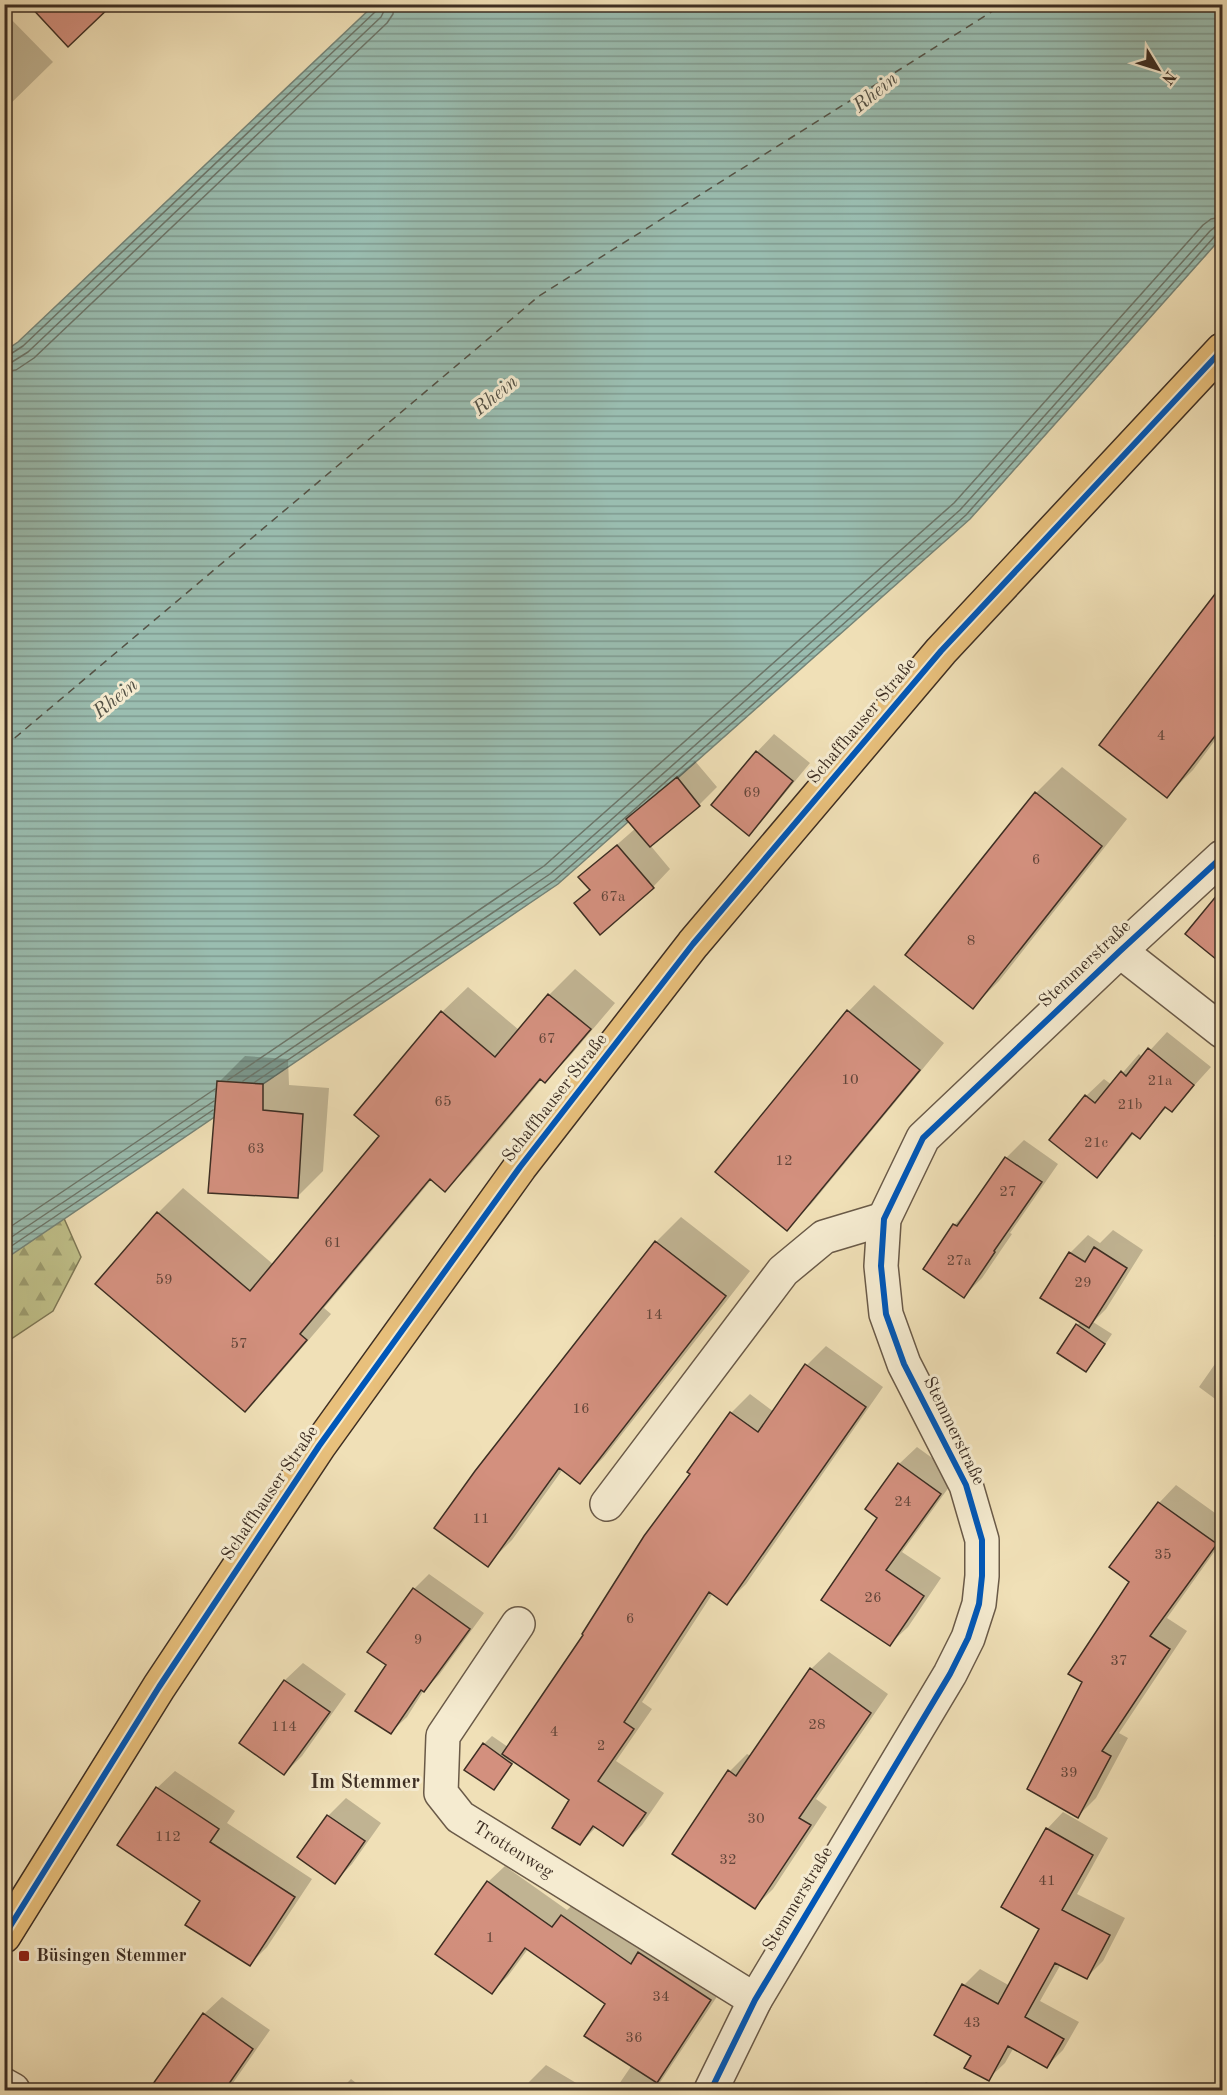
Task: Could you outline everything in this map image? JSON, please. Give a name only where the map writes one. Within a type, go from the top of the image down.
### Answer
[{"type":"main road","name":"Schaffhauser Straße","points":[[4,1936],[159,1687],[312,1456],[520,1167],[693,944],[941,651],[1222,350]]},
{"type":"street","name":"Stemmerstraße","points":[[711,2091],[755,2000],[950,1674],[968,1638],[979,1604],[982,1540],[966,1485],[904,1364],[886,1314],[881,1266],[884,1219],[923,1138],[1222,857]]},
{"type":"street","name":"Stemmerstraße","points":[[1120,951],[1222,1031]]},
{"type":"street","points":[[608,1504],[783,1271],[824,1237],[884,1219]]},
{"type":"street","name":"Trottenweg","points":[[518,1624],[443,1736],[441,1792],[460,1817],[755,2000]]},
{"type":"street","points":[[4,2085],[13,2091]]},
{"type":"green space","points":[[59,1207],[81,1257],[53,1311],[5,1343],[4,1246]]},
{"type":"water","name":"Rhein","points":[[374,5],[1222,5],[1222,237],[970,519],[558,884],[5,1259],[5,351],[18,342]]},
{"type":"building","points":[[28,4],[113,4],[68,47]]},
{"type":"building","points":[[1222,585],[1222,727],[1167,798],[1099,745]]},
{"type":"building","points":[[756,751],[793,781],[749,836],[711,805]]},
{"type":"building","points":[[677,777],[700,806],[650,847],[626,819]]},
{"type":"building","points":[[1035,792],[1102,846],[973,1009],[905,955]]},
{"type":"building","points":[[617,845],[654,888],[600,935],[574,903],[590,890],[578,877]]},
{"type":"building","points":[[1222,889],[1222,964],[1185,934]]},
{"type":"building","points":[[548,994],[591,1029],[545,1083],[540,1079],[445,1192],[430,1179],[300,1334],[307,1340],[245,1412],[95,1284],[157,1212],[250,1291],[379,1136],[354,1115],[441,1011],[495,1057]]},
{"type":"building","points":[[847,1010],[920,1070],[787,1231],[715,1172]]},
{"type":"building","points":[[1148,1048],[1194,1085],[1172,1112],[1165,1107],[1140,1139],[1132,1133],[1097,1178],[1049,1140],[1085,1095],[1095,1103],[1121,1071],[1126,1076]]},
{"type":"building","points":[[217,1081],[263,1084],[263,1110],[303,1114],[298,1198],[208,1193]]},
{"type":"building","points":[[1005,1157],[1042,1182],[964,1298],[923,1269],[953,1224],[957,1226]]},
{"type":"building","points":[[655,1241],[726,1296],[580,1484],[559,1468],[488,1567],[434,1528],[475,1471]]},
{"type":"building","points":[[1094,1247],[1127,1268],[1089,1328],[1040,1298],[1069,1252],[1085,1262]]},
{"type":"building","points":[[1076,1324],[1105,1344],[1086,1372],[1057,1353]]},
{"type":"building","points":[[805,1364],[866,1407],[727,1605],[709,1592],[624,1722],[634,1729],[598,1781],[646,1813],[623,1846],[593,1826],[580,1845],[552,1828],[569,1800],[502,1754],[583,1635],[644,1536],[690,1474],[687,1472],[730,1412],[758,1432]]},
{"type":"building","points":[[898,1463],[941,1494],[886,1570],[924,1596],[890,1646],[821,1600],[877,1518],[865,1509]]},
{"type":"building","points":[[1158,1502],[1217,1544],[1150,1636],[1170,1649],[1102,1751],[1111,1756],[1078,1818],[1027,1789],[1082,1682],[1068,1674],[1129,1582],[1109,1567]]},
{"type":"building","points":[[413,1588],[470,1629],[424,1692],[421,1690],[391,1734],[355,1711],[386,1665],[367,1652]]},
{"type":"building","points":[[810,1668],[871,1713],[799,1818],[811,1825],[755,1909],[672,1854],[728,1770],[736,1776]]},
{"type":"building","points":[[284,1680],[330,1712],[284,1775],[239,1743]]},
{"type":"building","points":[[483,1743],[512,1764],[494,1790],[464,1770]]},
{"type":"building","points":[[156,1787],[219,1829],[210,1842],[295,1897],[250,1966],[185,1925],[200,1901],[117,1845]]},
{"type":"building","points":[[327,1815],[365,1841],[335,1884],[297,1857]]},
{"type":"building","points":[[1046,1828],[1093,1855],[1062,1910],[1110,1935],[1087,1979],[1055,1963],[1025,2017],[1064,2039],[1047,2068],[1008,2046],[989,2081],[964,2068],[971,2056],[934,2035],[962,1984],[998,2004],[1039,1929],[1001,1907]]},
{"type":"building","points":[[487,1881],[552,1927],[561,1915],[631,1964],[638,1952],[711,2000],[657,2083],[584,2036],[605,2004],[525,1948],[492,1994],[435,1954]]},
{"type":"building","points":[[203,2013],[253,2049],[224,2091],[148,2091]]},
{"type":"ferry route","points":[[4,747],[539,296],[1004,4]]},
{"type":"cycle path","points":[[4,1936],[159,1687],[319,1446],[520,1167],[693,944],[941,651],[1222,350]]},
{"type":"cycle path","points":[[711,2090],[755,2000],[950,1674],[968,1638],[979,1604],[982,1540],[966,1485],[904,1364],[886,1314],[881,1266],[884,1219],[923,1138],[1222,857]]},
{"type":"place","name":"Büsingen Stemmer","points":[[24,1956]]},
{"type":"district","name":"Im Stemmer","points":[[365,1783]]}]
